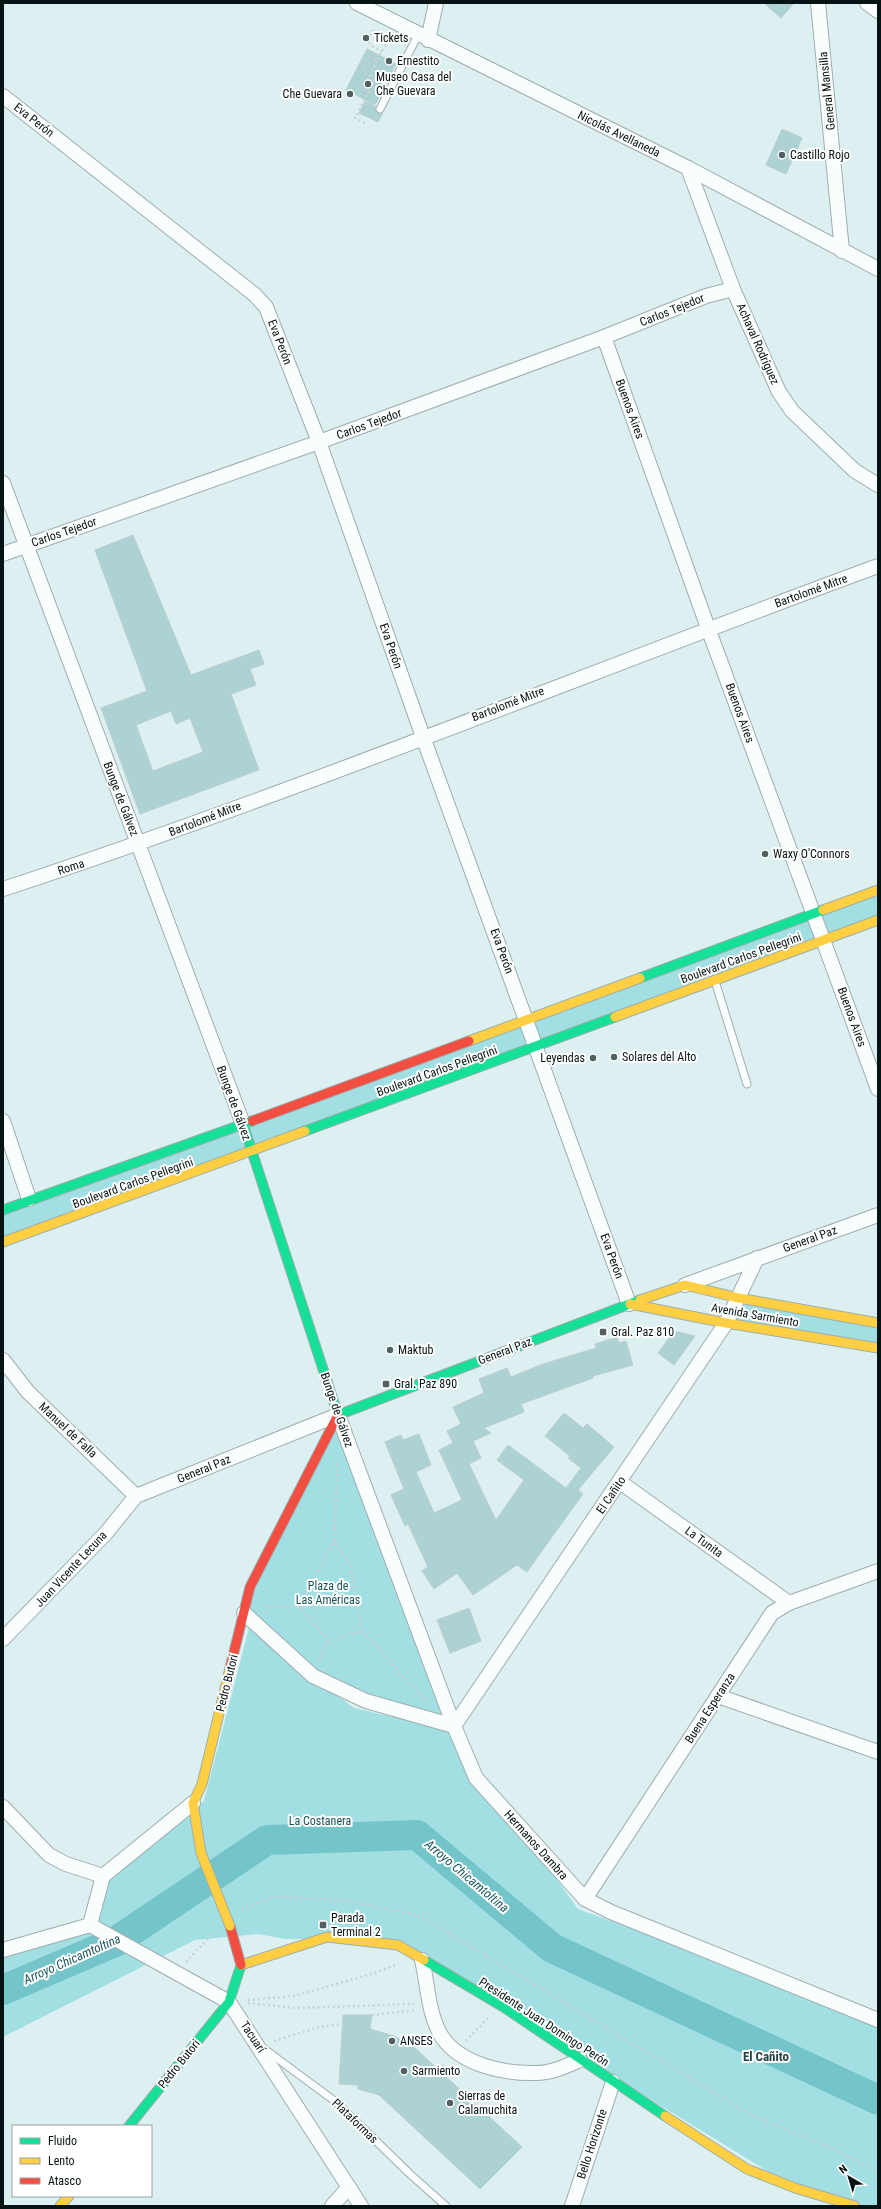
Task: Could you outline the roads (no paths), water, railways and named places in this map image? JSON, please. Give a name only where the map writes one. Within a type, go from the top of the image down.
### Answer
[{"type":"street","name":"Nicolás Avellaneda","points":[[357,3],[688,168],[878,269]]},
{"type":"street","points":[[423,37],[436,3]]},
{"type":"street","name":"General Mansilla","points":[[818,3],[842,251]]},
{"type":"street","points":[[866,3],[878,11]]},
{"type":"street","name":"Eva Perón","points":[[3,96],[249,290],[266,307],[319,442],[423,737],[537,1046],[629,1304]]},
{"type":"street","name":"Achaval Rodríguez","points":[[688,168],[733,289],[779,392],[792,411],[855,472],[878,485]]},
{"type":"street","name":"Carlos Tejedor","points":[[3,554],[319,442],[604,337],[706,296],[733,289]]},
{"type":"street","name":"Buenos Aires","points":[[604,337],[708,628],[878,1089]]},
{"type":"street","name":"Bunge de Gálvez","points":[[3,483],[243,1124],[338,1415],[454,1726]]},
{"type":"street","name":"Bartolomé Mitre","points":[[138,845],[708,628],[878,566]]},
{"type":"street","name":"Roma","points":[[3,889],[138,845]]},
{"type":"street","name":"Boulevard Carlos Pellegrini","points":[[3,1210],[29,1199],[243,1124],[878,890]]},
{"type":"street","name":"Boulevard Carlos Pellegrini","points":[[3,1242],[252,1152],[878,920]]},
{"type":"street","points":[[3,1121],[29,1199]]},
{"type":"street","name":"General Paz","points":[[136,1496],[338,1415],[629,1304],[878,1215]]},
{"type":"street","name":"El Cañito","points":[[454,1726],[726,1323],[757,1258]]},
{"type":"street","name":"Avenida Sarmiento","points":[[685,1285],[739,1298],[878,1323]]},
{"type":"street","name":"Avenida Sarmiento","points":[[629,1304],[726,1323],[878,1348]]},
{"type":"street","name":"Manuel de Falla","points":[[3,1360],[28,1392],[136,1496]]},
{"type":"street","name":"Pedro Butori","points":[[103,1876],[193,1803],[202,1784],[250,1587],[338,1415]]},
{"type":"street","name":"La Tunita","points":[[620,1482],[789,1603]]},
{"type":"street","name":"Juan Vicente Lecuna","points":[[3,1639],[106,1533],[136,1496]]},
{"type":"street","name":"Buena Esperanza","points":[[585,1899],[772,1614],[789,1603],[878,1571]]},
{"type":"street","points":[[244,1613],[313,1676],[366,1701],[454,1726]]},
{"type":"street","points":[[718,1696],[878,1752]]},
{"type":"street","name":"Hermanos Dambra","points":[[454,1726],[476,1778],[585,1899],[611,1912],[878,2020]]},
{"type":"street","points":[[193,1803],[201,1854],[230,1926],[241,1965],[229,2002]]},
{"type":"street","points":[[3,1808],[49,1855],[66,1864],[103,1876],[90,1925],[3,1950]]},
{"type":"street","name":"Tacuarí","points":[[90,1925],[229,2002],[258,2044],[361,2206]]},
{"type":"street","name":"Presidente Juan Domingo Perón","points":[[241,1965],[327,1937],[398,1945],[500,2006],[747,2169],[795,2188],[855,2206]]},
{"type":"street","points":[[419,1958],[434,2019],[443,2037],[462,2054],[484,2066],[510,2072],[538,2073],[561,2068],[580,2060]]},
{"type":"street","name":"Pedro Butori","points":[[130,2125],[229,2002]]},
{"type":"street","name":"Bello Horizonte","points":[[572,2206],[613,2082]]},
{"type":"street","points":[[332,2206],[349,2187]]},
{"type":"street","points":[[60,2206],[68,2197]]},
{"type":"lane","points":[[380,109],[423,37]]},
{"type":"lane","points":[[715,980],[747,1084]]},
{"type":"lane","name":"Plataformas","points":[[258,2044],[336,2102],[411,2175],[446,2206]]},
{"type":"waterway","name":"Arroyo Chicamtoltina","points":[[3,1990],[115,1942],[267,1840],[417,1835],[552,1948],[878,2100]]},
{"type":"place","name":"Tickets","points":[[366,38]]},
{"type":"place","name":"Ernestito","points":[[389,61]]},
{"type":"place","name":"Museo Casa del Che Guevara","points":[[368,84]]},
{"type":"place","name":"Che Guevara","points":[[350,94]]},
{"type":"place","name":"Castillo Rojo","points":[[782,155]]},
{"type":"place","name":"Waxy O'Connors","points":[[765,854]]},
{"type":"place","name":"Solares del Alto","points":[[614,1057]]},
{"type":"place","name":"Leyendas","points":[[593,1058]]},
{"type":"place","name":"Gral. Paz 810","points":[[603,1332]]},
{"type":"place","name":"Maktub","points":[[390,1350]]},
{"type":"place","name":"Gral. Paz 890","points":[[386,1384]]},
{"type":"place","name":"Parada Terminal 2","points":[[323,1925]]},
{"type":"place","name":"ANSES","points":[[392,2041]]},
{"type":"place","name":"Sarmiento","points":[[404,2071]]},
{"type":"place","name":"Sierras de Calamuchita","points":[[450,2103]]},
{"type":"district","name":"El Cañito","points":[[766,2056]]},
{"type":"park label","name":"Plaza de Las Américas","points":[[328,1593]]},
{"type":"park label","name":"La Costanera","points":[[320,1821]]}]
